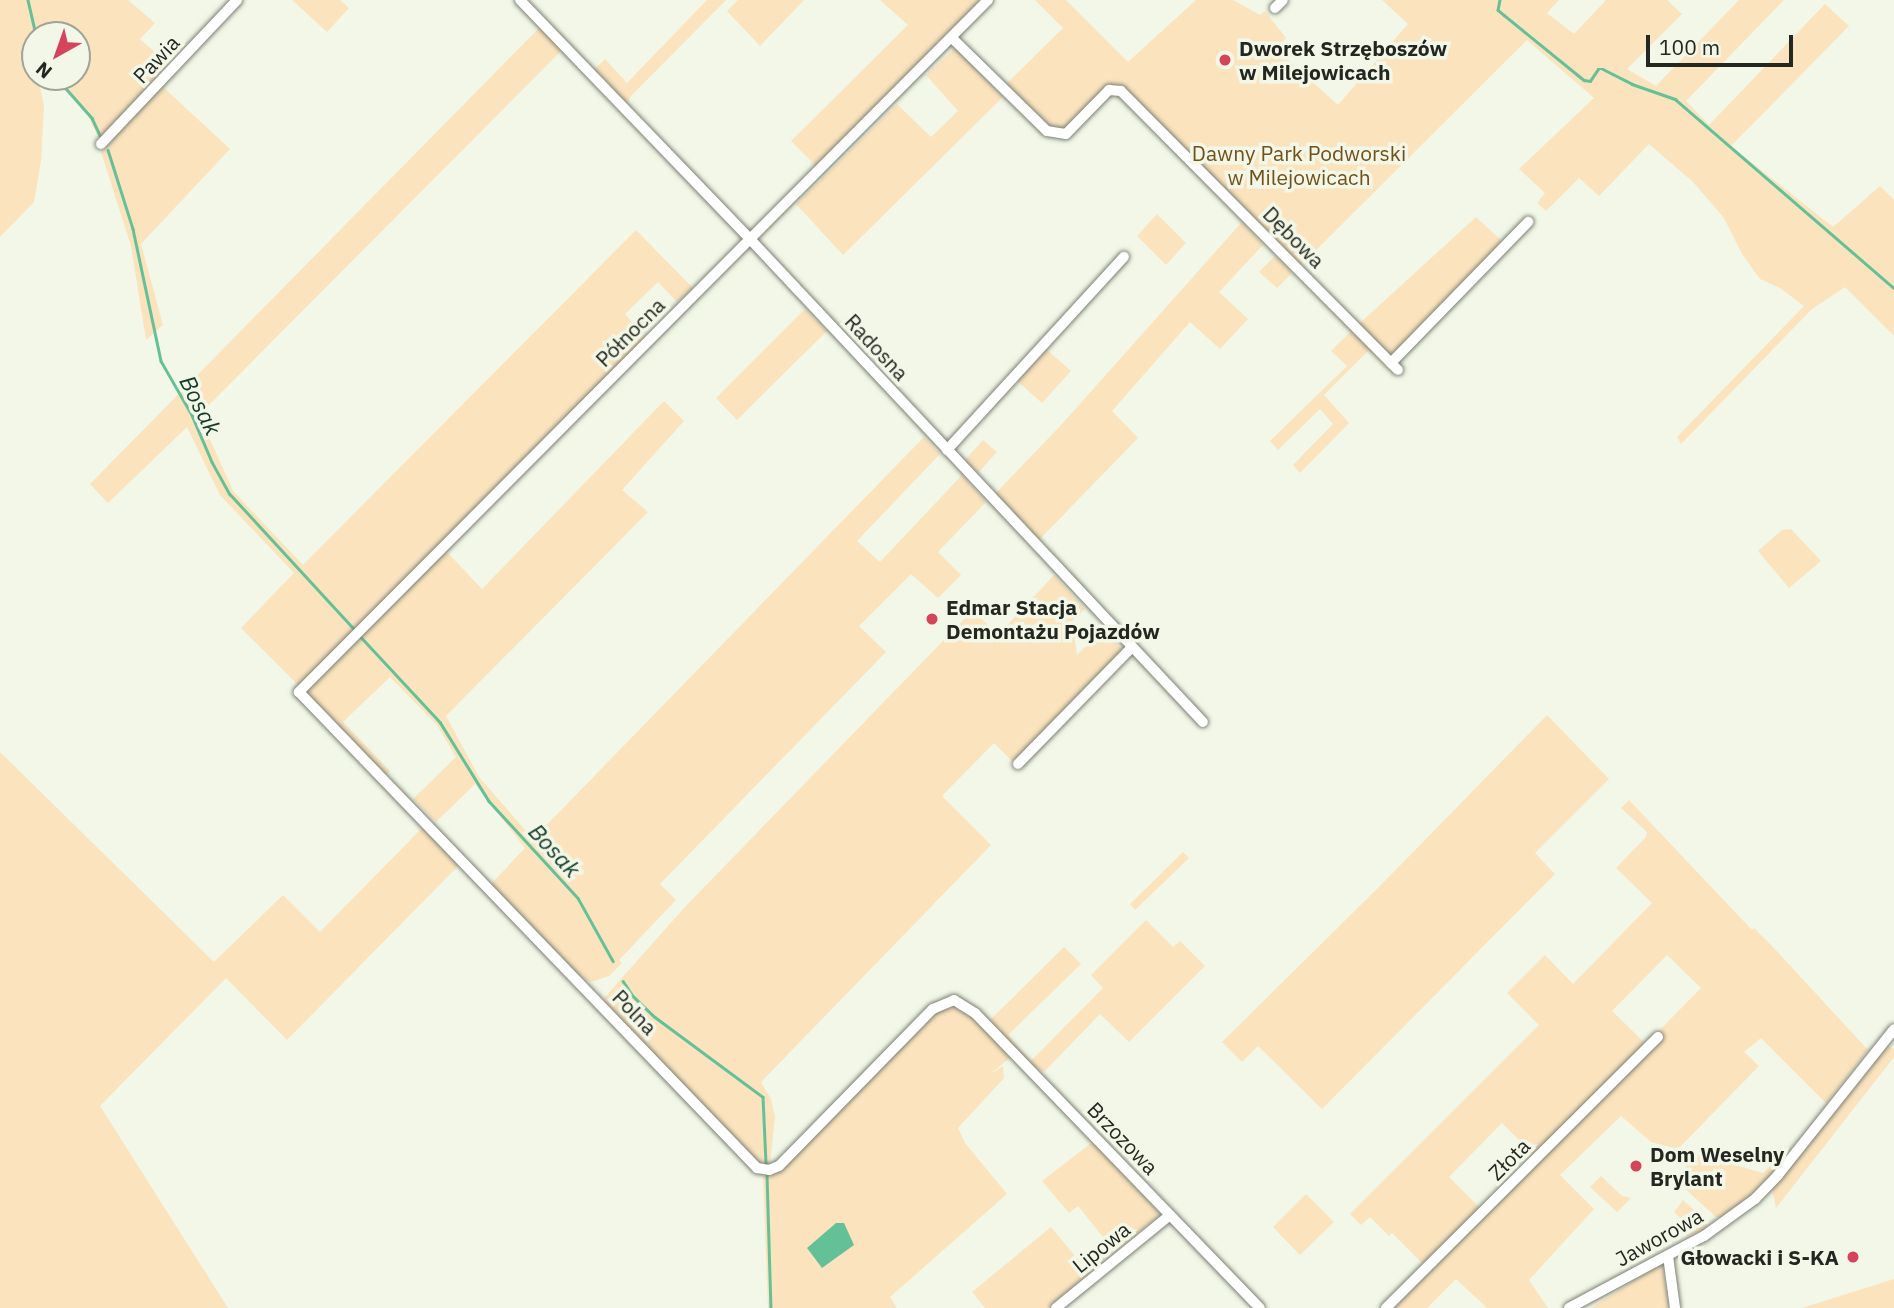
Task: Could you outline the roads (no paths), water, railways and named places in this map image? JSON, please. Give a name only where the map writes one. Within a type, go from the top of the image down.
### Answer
[{"type":"street","name":"Pawia","points":[[102,144],[237,0]]},
{"type":"street","name":"Radosna","points":[[520,0],[750,239],[1203,722]]},
{"type":"street","name":"Północna","points":[[299,692],[988,0]]},
{"type":"street","name":"Dębowa","points":[[952,38],[1047,131],[1066,134],[1108,90],[1121,91],[1395,367],[1528,222]]},
{"type":"street","points":[[947,450],[1124,257]]},
{"type":"street","points":[[1018,764],[1132,647]]},
{"type":"street","name":"Polna","points":[[299,692],[757,1168],[769,1170],[779,1166],[933,1009],[954,1000]]},
{"type":"street","name":"Brzozowa","points":[[954,1000],[975,1013],[1260,1308]]},
{"type":"street","name":"Jaworowa","points":[[1569,1308],[1713,1230],[1755,1199],[1778,1175],[1894,1029]]},
{"type":"street","name":"Złota","points":[[1386,1308],[1658,1037]]},
{"type":"street","name":"Lipowa","points":[[1056,1308],[1170,1215]]},
{"type":"street","points":[[1668,1256],[1675,1308]]},
{"type":"waterway","name":"Bosak","points":[[28,0],[33,21]]},
{"type":"waterway","points":[[1500,0],[1498,10],[1584,80],[1590,81],[1598,69],[1603,69],[1632,84],[1675,99],[1894,288]]},
{"type":"waterway","name":"Bosak","points":[[68,91],[92,118],[100,135]]},
{"type":"waterway","name":"Bosak","points":[[108,150],[133,229],[161,361],[192,415],[212,462],[230,494],[354,629]]},
{"type":"waterway","name":"Bosak","points":[[361,637],[440,722],[489,801],[578,898],[613,961]]},
{"type":"waterway","name":"Bosak","points":[[623,981],[633,996],[655,1017],[763,1097],[766,1163]]},
{"type":"waterway","name":"Bosak","points":[[767,1175],[771,1308]]},
{"type":"place","name":"Dworek Strzęboszów w Milejowicach","points":[[1225,60]]},
{"type":"place","name":"Edmar Stacja Demontażu Pojazdów","points":[[932,619]]},
{"type":"place","name":"Dom Weselny Brylant","points":[[1636,1166]]},
{"type":"place","name":"Głowacki i S-KA","points":[[1853,1257]]},
{"type":"park label","name":"Dawny Park Podworski w Milejowicach","points":[[1299,165]]}]
